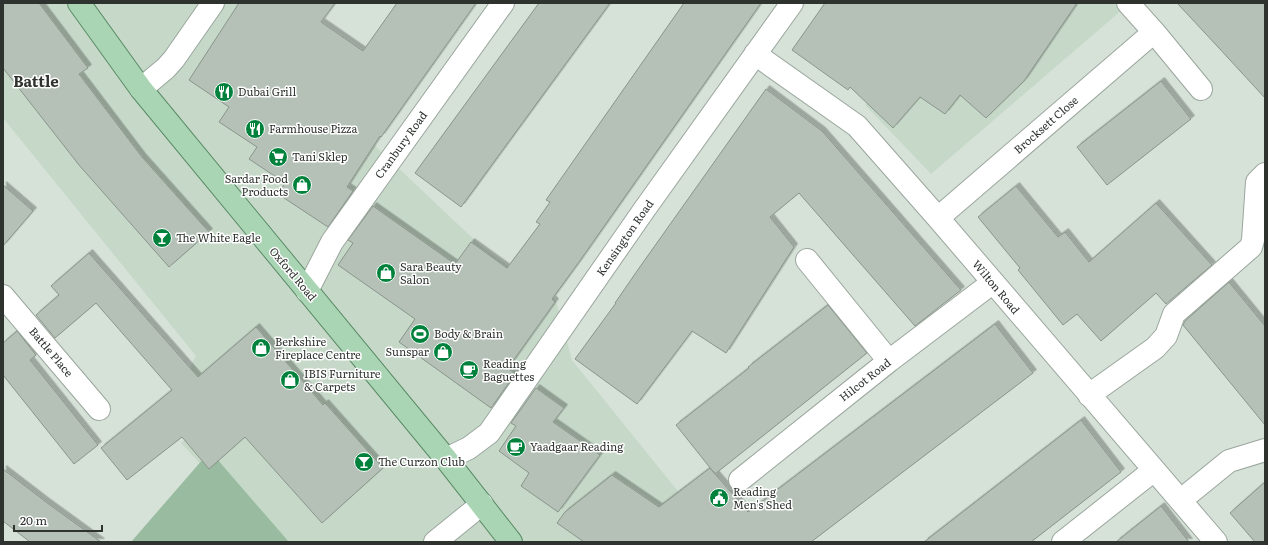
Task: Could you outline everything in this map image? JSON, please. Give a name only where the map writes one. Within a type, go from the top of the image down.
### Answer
[{"type":"main road","name":"Oxford Road","points":[[79,3],[141,89],[446,458],[511,542]]},
{"type":"street","points":[[141,89],[166,68],[174,59],[213,3]]},
{"type":"street","name":"Cranbury Road","points":[[307,291],[332,242],[503,3]]},
{"type":"street","name":"Kensington Road","points":[[446,458],[469,448],[489,433],[792,3]]},
{"type":"street","points":[[1128,3],[1201,89]]},
{"type":"street","name":"Brocksett Close","points":[[938,218],[1154,32]]},
{"type":"street","name":"Wilton Road","points":[[755,54],[856,126],[938,218],[992,283],[1216,542]]},
{"type":"street","points":[[1089,395],[1155,348],[1166,336],[1174,314],[1251,247],[1253,240],[1257,182],[1265,174]]},
{"type":"street","points":[[807,260],[889,361]]},
{"type":"street","name":"Hilcot Road","points":[[740,480],[889,361],[992,283]]},
{"type":"street","name":"Battle Place","points":[[3,296],[98,409]]},
{"type":"street","points":[[1180,500],[1229,461],[1265,450]]},
{"type":"street","points":[[1063,542],[1154,470]]},
{"type":"street","points":[[435,542],[482,504]]},
{"type":"shaded area","points":[[3,3],[240,3],[345,117],[481,246],[556,301],[572,360],[719,542],[272,542],[181,443],[202,423],[177,391],[196,356],[3,118]]},
{"type":"shaded area","points":[[936,3],[1114,3],[1122,10],[931,174],[865,105]]},
{"type":"green space","points":[[210,451],[289,542],[131,542]]},
{"type":"building","points":[[3,3],[39,3],[88,68],[79,74],[142,157],[209,232],[169,267],[79,165],[3,68]]},
{"type":"building","points":[[239,3],[335,3],[321,22],[363,51],[397,3],[476,3],[381,137],[380,136],[347,187],[353,191],[328,227],[278,194],[285,183],[249,159],[257,147],[219,122],[229,107],[189,80]]},
{"type":"building","points":[[539,3],[610,3],[461,207],[415,173]]},
{"type":"building","points":[[684,3],[761,3],[552,299],[555,302],[508,368],[515,374],[491,408],[399,342],[415,319],[338,265],[353,243],[348,240],[373,206],[455,264],[471,242],[507,268],[540,224],[536,222],[550,202],[546,200]]},
{"type":"building","points":[[825,3],[1077,3],[1024,81],[986,118],[960,95],[945,114],[920,97],[893,128],[850,87],[848,90],[792,50]]},
{"type":"building","points":[[1177,3],[1265,3],[1265,98],[1218,47]]},
{"type":"building","points":[[1161,81],[1191,119],[1107,185],[1077,147]]},
{"type":"building","points":[[766,89],[822,131],[961,290],[915,326],[799,193],[770,217],[794,247],[726,353],[692,331],[637,404],[575,359]]},
{"type":"building","points":[[3,185],[33,211],[3,246]]},
{"type":"building","points":[[1016,186],[1058,237],[1065,232],[1089,262],[1156,203],[1212,265],[1166,304],[1156,293],[1101,341],[1077,314],[1063,325],[1018,270],[1020,268],[978,217]]},
{"type":"building","points":[[89,253],[198,377],[256,327],[323,405],[325,403],[383,468],[322,523],[245,437],[209,469],[182,437],[127,480],[101,448],[172,390],[96,303],[55,338],[36,315],[59,295],[51,286]]},
{"type":"building","points":[[1229,282],[1265,326],[1265,425],[1183,325],[1185,321]]},
{"type":"building","points":[[828,305],[867,353],[715,474],[676,425]]},
{"type":"building","points":[[995,324],[1033,373],[811,542],[584,542],[557,523],[565,512],[612,475],[659,507],[710,468],[748,512]]},
{"type":"building","points":[[17,331],[36,355],[30,360],[98,445],[74,464],[3,375],[3,343]]},
{"type":"building","points":[[536,388],[564,408],[553,422],[600,455],[558,512],[521,486],[529,473],[499,451],[516,426],[511,423]]},
{"type":"building","points":[[1081,420],[1121,472],[1031,542],[924,542]]},
{"type":"building","points":[[3,469],[101,542],[30,542],[3,521]]},
{"type":"building","points":[[1265,482],[1265,542],[1255,542],[1230,513]]},
{"type":"building","points":[[1161,506],[1189,542],[1116,542]]},
{"type":"place","name":"Dubai Grill","points":[[224,92]]},
{"type":"place","name":"Farmhouse Pizza","points":[[255,129]]},
{"type":"place","name":"Tani Sklep","points":[[278,157]]},
{"type":"place","name":"Sardar Food Products","points":[[302,185]]},
{"type":"place","name":"The White Eagle","points":[[162,238]]},
{"type":"place","name":"Sara Beauty Salon","points":[[386,273]]},
{"type":"place","name":"Body & Brain","points":[[420,334]]},
{"type":"place","name":"Berkshire Fireplace Centre","points":[[261,348]]},
{"type":"place","name":"Sunspar","points":[[443,352]]},
{"type":"place","name":"Reading Baguettes","points":[[469,370]]},
{"type":"place","name":"IBIS Furniture & Carpets","points":[[290,380]]},
{"type":"place","name":"Yaadgaar Reading","points":[[516,447]]},
{"type":"place","name":"The Curzon Club","points":[[364,462]]},
{"type":"place","name":"Reading Men's Shed","points":[[719,498]]},
{"type":"district","name":"Battle","points":[[36,82]]}]
